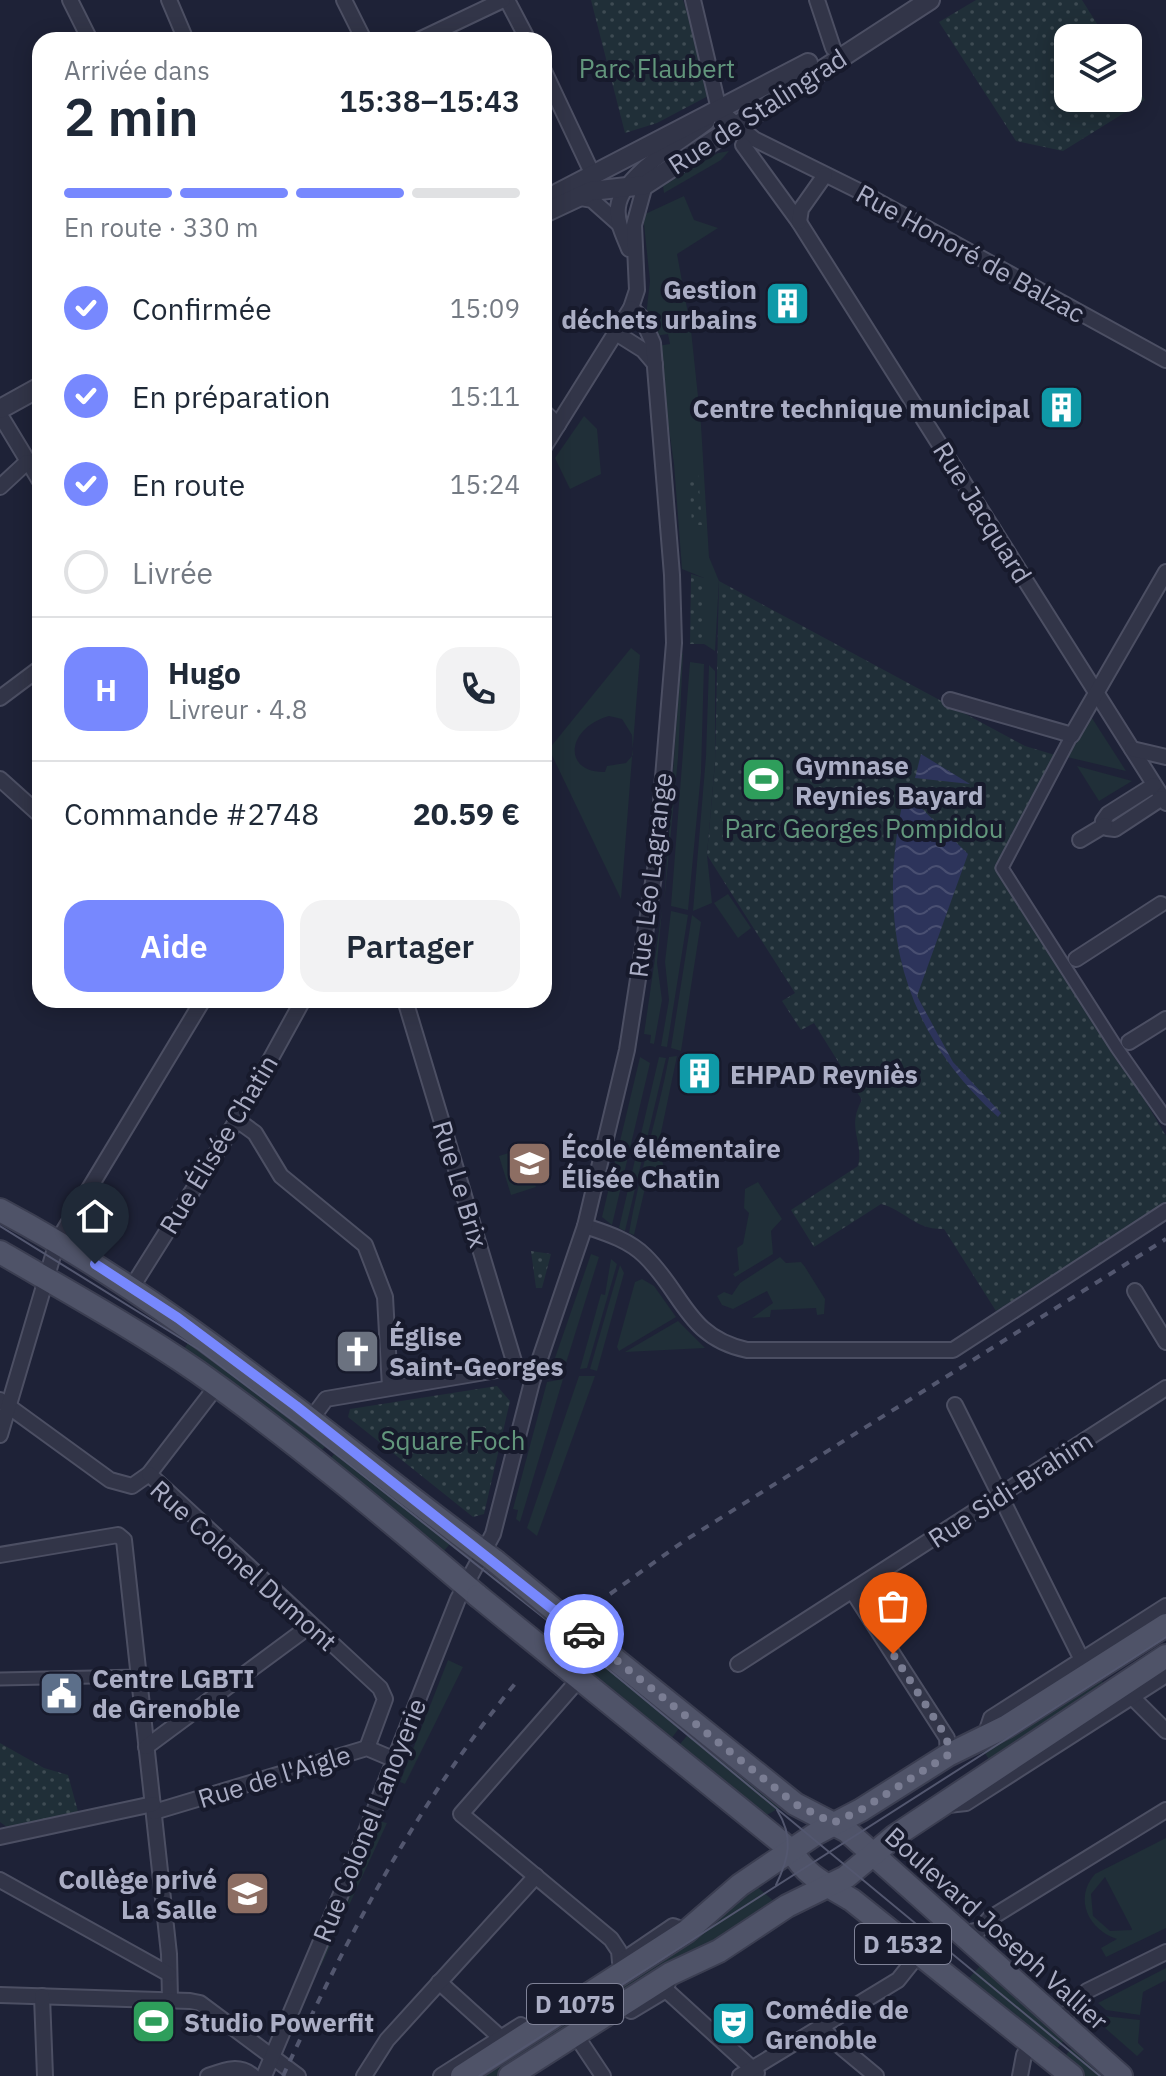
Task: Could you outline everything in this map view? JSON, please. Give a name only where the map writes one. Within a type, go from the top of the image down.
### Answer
[{"type":"main road","name":"Boulevard Joseph Vallier","points":[[0,1210],[132,1287],[312,1418],[795,1804],[833,1823],[1121,2076]]},
{"type":"main road","points":[[0,1252],[143,1336],[216,1387],[792,1851],[800,1866],[814,1879],[828,1885]]},
{"type":"main road","name":"D 1075","points":[[462,2076],[687,1931],[740,1885],[833,1823],[861,1810],[948,1755],[1007,1726],[1166,1625]]},
{"type":"main road","name":"D 1075","points":[[510,2076],[719,1951],[787,1906],[846,1877],[872,1855],[1022,1750],[1166,1656]]},
{"type":"main road","name":"D 1532","points":[[828,1885],[958,1982],[1072,2076]]},
{"type":"street","points":[[70,0],[86,32]]},
{"type":"street","points":[[169,0],[183,32]]},
{"type":"street","points":[[344,0],[360,32]]},
{"type":"street","points":[[436,32],[505,0],[523,32]]},
{"type":"street","points":[[693,0],[720,111],[729,129]]},
{"type":"street","points":[[817,0],[833,48]]},
{"type":"street","name":"Rue de Stalingrad","points":[[552,208],[833,48],[909,0]]},
{"type":"street","name":"Rue de Stalingrad","points":[[552,198],[587,188],[625,189],[645,185],[930,0]]},
{"type":"street","points":[[552,93],[592,200],[619,224]]},
{"type":"street","points":[[632,256],[619,224],[618,204],[625,189],[647,165],[720,111]]},
{"type":"street","name":"Rue Honoré de Balzac","points":[[729,129],[743,145],[774,150]]},
{"type":"street","name":"Rue Honoré de Balzac","points":[[729,129],[825,175],[1166,360]]},
{"type":"street","name":"Rue Jacquard","points":[[743,145],[799,222],[1161,795]]},
{"type":"street","points":[[799,222],[801,209],[825,175]]},
{"type":"street","points":[[552,434],[631,308],[637,290],[632,256],[635,212],[645,185]]},
{"type":"street","name":"Rue Léo Lagrange","points":[[489,1557],[536,1373],[585,1226],[627,1050],[654,877],[674,643],[655,364],[650,334],[642,318],[631,308]]},
{"type":"street","points":[[616,333],[643,350],[655,364]]},
{"type":"street","points":[[0,411],[32,392]]},
{"type":"street","points":[[0,411],[19,409],[32,403]]},
{"type":"street","points":[[0,411],[32,469]]},
{"type":"street","points":[[552,419],[558,425]]},
{"type":"street","points":[[0,487],[27,462]]},
{"type":"street","points":[[1166,572],[1072,735],[1058,768],[1002,868],[1108,1036],[1166,1118]]},
{"type":"street","points":[[0,698],[32,674]]},
{"type":"street","points":[[950,700],[1072,735]]},
{"type":"street","points":[[1132,749],[1166,757]]},
{"type":"street","points":[[0,779],[32,808]]},
{"type":"street","points":[[1080,840],[1105,825],[1103,821],[1108,814],[1161,795]]},
{"type":"street","points":[[1076,959],[1164,900]]},
{"type":"street","points":[[0,1435],[5,1403],[48,1279],[57,1242],[198,1008]]},
{"type":"street","name":"Rue Élisée Chatin","points":[[132,1287],[237,1120],[299,1008]]},
{"type":"street","name":"Rue Le Brix","points":[[407,1008],[516,1368]]},
{"type":"street","points":[[1129,1042],[1166,1019]]},
{"type":"street","points":[[237,1120],[255,1133],[281,1176],[365,1245],[385,1297],[390,1387]]},
{"type":"street","points":[[585,1226],[613,1236],[639,1251],[703,1332],[732,1347],[747,1350],[953,1350],[1166,1211]]},
{"type":"street","points":[[1135,1291],[1166,1342]]},
{"type":"street","points":[[312,1418],[326,1399],[516,1368],[536,1373]]},
{"type":"street","points":[[149,1474],[216,1387]]},
{"type":"street","name":"Rue Sidi-Brahim","points":[[738,1664],[1166,1388]]},
{"type":"street","name":"Rue Colonel Dumont","points":[[5,1403],[121,1486],[141,1483],[149,1474],[380,1688],[385,1699],[367,1748]]},
{"type":"street","points":[[955,1405],[1082,1660]]},
{"type":"street","points":[[0,1555],[122,1536],[154,1808],[170,1999]]},
{"type":"street","name":"Rue Colonel Lanoyerie","points":[[264,2076],[278,2060],[393,1759],[489,1557]]},
{"type":"street","points":[[853,1592],[947,1738],[948,1755]]},
{"type":"street","points":[[985,1736],[991,1718],[1166,1606]]},
{"type":"street","points":[[146,1747],[311,1625]]},
{"type":"street","points":[[572,1672],[461,1814],[611,1939],[619,1951],[620,1962]]},
{"type":"street","points":[[945,1805],[966,1803],[1166,1675]]},
{"type":"street","points":[[0,1679],[139,1676]]},
{"type":"street","points":[[1132,1697],[1166,1731]]},
{"type":"street","name":"Rue de l'Aigle","points":[[0,1837],[154,1808],[367,1748],[393,1759]]},
{"type":"street","points":[[962,1934],[979,1930],[989,1919],[1166,1810]]},
{"type":"street","points":[[364,2076],[387,2040],[536,1876]]},
{"type":"street","points":[[0,1880],[169,1974]]},
{"type":"street","points":[[441,2076],[673,1926],[687,1931]]},
{"type":"street","points":[[1060,2021],[1087,1991],[1166,1952]]},
{"type":"street","points":[[740,2076],[756,2072],[898,1980],[918,1955]]},
{"type":"street","points":[[439,1982],[501,2038]]},
{"type":"street","points":[[529,2076],[668,1982],[756,2072]]},
{"type":"street","points":[[0,1995],[170,1999],[200,2003],[298,2076]]},
{"type":"street","points":[[42,1996],[45,2076]]},
{"type":"street","points":[[822,2027],[876,2076]]},
{"type":"street","points":[[581,2043],[603,2076]]},
{"type":"street","points":[[1020,2076],[1024,2055],[1033,2043]]},
{"type":"street","points":[[278,2060],[310,2076]]},
{"type":"street","points":[[208,2076],[230,2068],[245,2069],[253,2076]]},
{"type":"green space","name":"Parc Flaubert","points":[[591,0],[683,0],[712,90],[710,95],[657,123],[625,133]]},
{"type":"green space","points":[[976,0],[1082,0],[1097,24],[1054,24],[1054,112],[1126,112],[1063,151],[1016,141],[939,22]]},
{"type":"green space","points":[[729,151],[721,160],[664,193],[663,186],[718,153]]},
{"type":"green space","points":[[684,196],[694,220],[718,228],[677,254],[691,330],[701,425],[709,557],[719,581],[715,651],[704,644],[704,578],[682,569],[674,464],[657,346],[670,344],[668,334],[655,336],[646,316],[650,281],[643,215]]},
{"type":"green space","points":[[584,416],[597,429],[601,474],[570,489],[555,458]]},
{"type":"green space","points":[[698,473],[702,525],[692,525],[689,474]]},
{"type":"green space","points":[[691,574],[704,578],[704,644],[690,644]]},
{"type":"green space","name":"Parc Georges Pompidou","points":[[719,581],[1025,746],[1065,758],[1007,867],[1166,1136],[1166,1205],[996,1311],[944,1229],[925,1226],[881,1204],[814,1247],[791,1210],[858,1166],[855,1119],[862,1100],[814,1023],[801,1030],[782,1001],[795,993],[707,855],[715,763]]},
{"type":"green space","points":[[631,648],[640,655],[633,749],[632,735],[622,719],[609,716],[584,730],[575,749],[581,765],[605,772],[607,766],[626,763],[632,756],[621,899],[552,755],[552,745]]},
{"type":"green space","points":[[683,653],[678,758],[664,904],[681,655]]},
{"type":"green space","points":[[690,662],[704,664],[701,773],[688,910],[671,906]]},
{"type":"green space","points":[[709,665],[715,671],[715,763],[707,855],[712,903],[693,911],[706,756]]},
{"type":"green space","points":[[1090,715],[1126,771],[1067,757]]},
{"type":"green space","points":[[1077,766],[1132,781],[1099,801]]},
{"type":"green space","points":[[728,894],[751,928],[738,938],[714,903]]},
{"type":"green space","points":[[662,910],[657,963],[662,1000],[654,1044],[650,1043],[651,1035],[644,1034]]},
{"type":"green space","points":[[671,911],[688,915],[667,1047],[661,1046],[669,1000],[665,962]]},
{"type":"green space","points":[[692,915],[701,922],[681,1051],[671,1048]]},
{"type":"green space","points":[[677,1056],[658,1147],[664,1167],[656,1180],[649,1171],[634,1235],[629,1233],[633,1211],[669,1057]]},
{"type":"green space","points":[[640,1057],[650,1063],[612,1225],[602,1217]]},
{"type":"green space","points":[[659,1057],[666,1058],[625,1231],[619,1228]]},
{"type":"green space","points":[[524,1148],[536,1187],[511,1195],[499,1156]]},
{"type":"green space","points":[[758,1182],[782,1219],[771,1231],[773,1254],[735,1277],[733,1274],[739,1270],[737,1248],[743,1244],[749,1213],[744,1208],[745,1189]]},
{"type":"green space","points":[[531,1251],[551,1254],[542,1288],[536,1288]]},
{"type":"green space","points":[[591,1254],[599,1257],[566,1363],[555,1358]]},
{"type":"green space","points":[[780,1257],[786,1263],[801,1262],[805,1267],[825,1299],[824,1314],[817,1315],[816,1308],[771,1310],[770,1317],[752,1318],[773,1303],[767,1291],[733,1309],[722,1305],[717,1296],[724,1292],[732,1295],[740,1283]]},
{"type":"green space","points":[[611,1259],[617,1264],[587,1368],[580,1369],[601,1294],[605,1295]]},
{"type":"green space","points":[[620,1265],[624,1273],[597,1371],[590,1369]]},
{"type":"green space","points":[[642,1279],[654,1286],[676,1317],[619,1351],[617,1347],[635,1282]]},
{"type":"green space","points":[[678,1321],[705,1348],[625,1352]]},
{"type":"green space","points":[[192,1337],[330,1441],[316,1457],[180,1355]]},
{"type":"green space","points":[[579,1376],[595,1376],[537,1536],[527,1528]]},
{"type":"green space","points":[[563,1379],[520,1522],[516,1519],[518,1510],[513,1509],[547,1382]]},
{"type":"green space","name":"Square Foch","points":[[497,1386],[510,1401],[484,1514],[473,1517],[348,1417],[350,1409]]},
{"type":"green space","points":[[339,1448],[453,1540],[440,1556],[326,1464]]},
{"type":"green space","points":[[589,1647],[683,1723],[671,1739],[581,1667],[575,1666]]},
{"type":"green space","points":[[448,1660],[463,1667],[405,1784],[400,1782]]},
{"type":"green space","points":[[1099,1676],[1106,1688],[990,1761],[983,1750]]},
{"type":"green space","points":[[692,1730],[781,1807],[767,1815],[679,1745]]},
{"type":"green space","points":[[0,1743],[44,1768],[68,1775],[79,1815],[11,1830],[0,1822]]},
{"type":"green space","points":[[379,1821],[387,1823],[321,1966],[318,1964]]},
{"type":"green space","points":[[1166,1838],[1166,1928],[1106,1957],[1101,1948],[1117,1939],[1099,1929],[1087,1912],[1085,1903],[1088,1884],[1095,1874]],"holes":[[[1105,1877],[1132,1930],[1110,1931],[1093,1916],[1091,1894]]]},
{"type":"green space","points":[[755,1885],[775,1902],[607,2006],[600,1995]]},
{"type":"green space","points":[[982,1964],[1067,2037],[1054,2052],[967,1980]]},
{"type":"green space","points":[[1166,1968],[1166,1980],[1143,1992],[1140,2015],[1106,2010],[1098,2003]]},
{"type":"green space","points":[[593,1999],[601,2010],[498,2076],[473,2076]]},
{"type":"green space","points":[[1104,2016],[1140,2020],[1138,2043],[1144,2049],[1137,2056],[1096,2020]]},
{"type":"green space","points":[[1075,2044],[1112,2076],[1081,2076],[1062,2060]]},
{"type":"water","points":[[921,754],[970,784],[915,778]]},
{"type":"water","points":[[905,792],[968,854],[917,996],[953,1062],[1001,1113],[998,1117],[964,1083],[937,1047],[917,1009],[903,969],[895,927],[893,884],[896,839]]},
{"type":"tram line","points":[[0,1226],[198,1349],[303,1428],[586,1651],[1100,2076]]},
{"type":"tram line","points":[[479,2076],[1166,1637]]},
{"type":"tram line","points":[[776,1885],[788,1848],[786,1829],[777,1810]]},
{"type":"railway","points":[[610,1594],[684,1541],[1166,1239]]},
{"type":"railway","points":[[283,2076],[360,1920],[417,1821],[449,1772],[519,1679]]},
{"type":"way so far","points":[[584,1634],[795,1804],[833,1823],[861,1810],[948,1755],[947,1738],[893,1654]]},
{"type":"place","name":"Gestion déchets urbains","points":[[788,304]]},
{"type":"place","name":"Centre technique municipal","points":[[1061,408]]},
{"type":"place","name":"Gymnase Reynies Bayard","points":[[764,780]]},
{"type":"place","name":"EHPAD Reyniès","points":[[699,1074]]},
{"type":"place","name":"École élémentaire Élisée Chatin","points":[[530,1163]]},
{"type":"place","name":"Église Saint-Georges","points":[[358,1351]]},
{"type":"place","name":"Centre LGBTI de Grenoble","points":[[61,1693]]},
{"type":"place","name":"Collège privé La Salle","points":[[248,1894]]},
{"type":"place","name":"Studio Powerfit","points":[[153,2022]]},
{"type":"place","name":"Comédie de Grenoble","points":[[734,2024]]},
{"type":"route","points":[[95,1264],[178,1318],[296,1406],[584,1634]]}]
